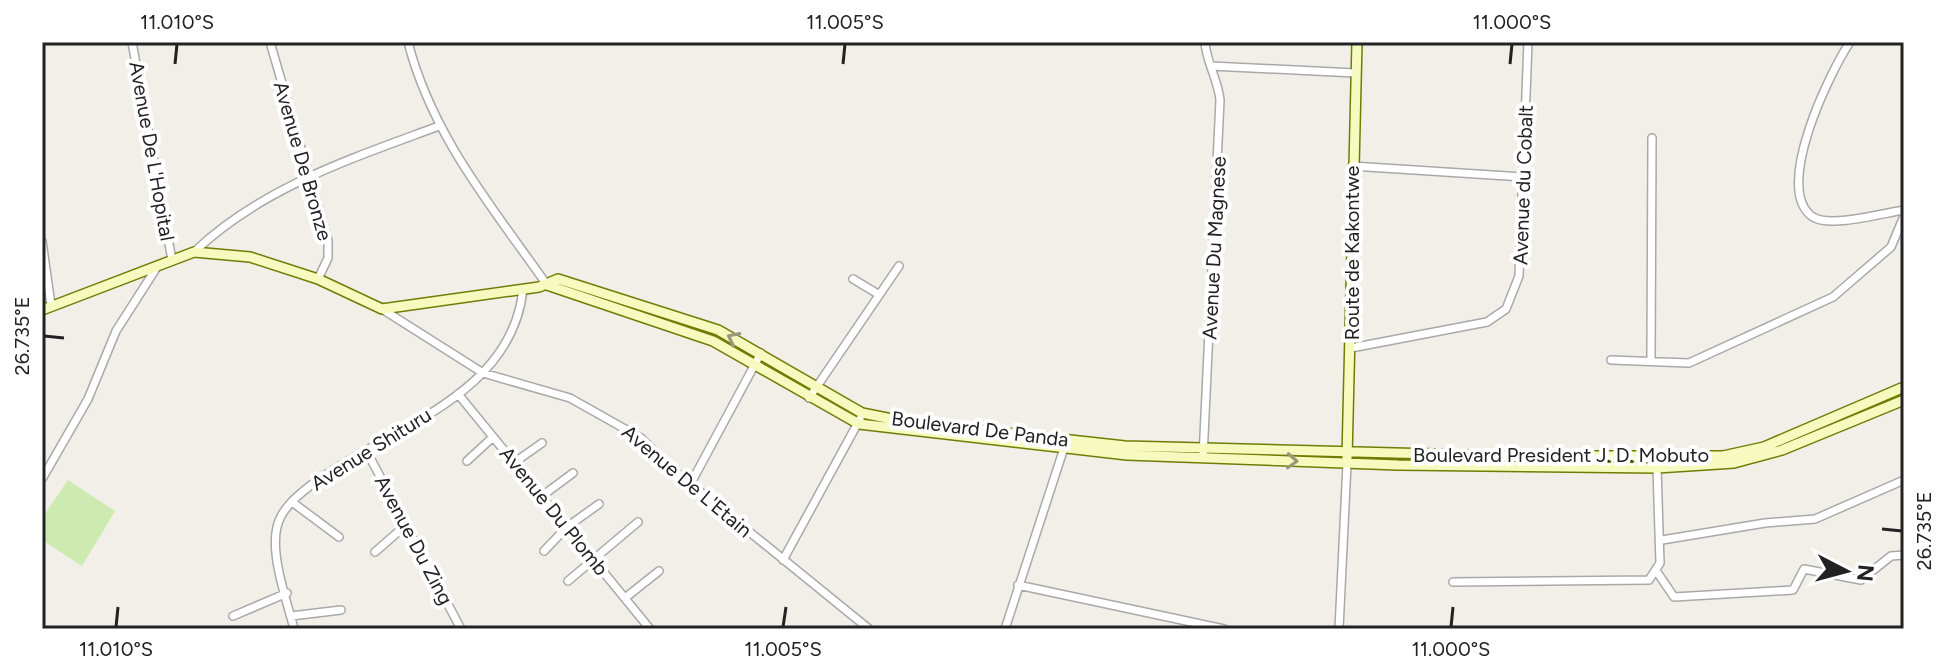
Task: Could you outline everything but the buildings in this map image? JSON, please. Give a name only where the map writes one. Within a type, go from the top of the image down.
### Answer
[{"type":"street","name":"Avenue De L'Hopital","points":[[132,42],[172,260]]},
{"type":"street","name":"Avenue De Bronze","points":[[270,42],[329,248],[318,279]]},
{"type":"street","points":[[408,42],[439,126],[497,218],[547,285]]},
{"type":"street","name":"Avenue Du Magnese","points":[[1204,452],[1220,100],[1218,78],[1211,66],[1205,42]]},
{"type":"street","name":"Route de Kakontwe","points":[[1347,464],[1357,42]]},
{"type":"street","name":"Avenue du Cobalt","points":[[1351,348],[1487,322],[1500,316],[1519,276],[1528,42]]},
{"type":"street","points":[[1850,42],[1821,95],[1803,154],[1797,184],[1802,204],[1814,217],[1832,221],[1904,210]]},
{"type":"street","points":[[1211,66],[1355,73]]},
{"type":"street","points":[[42,241],[47,307],[194,252],[233,219],[309,177],[439,126]]},
{"type":"street","points":[[1651,359],[1652,138]]},
{"type":"street","points":[[1352,166],[1523,177]]},
{"type":"street","points":[[1611,360],[1651,359],[1689,363],[1833,297],[1891,247],[1904,216]]},
{"type":"street","points":[[194,252],[234,253],[318,279],[382,309]]},
{"type":"street","points":[[42,479],[88,399],[116,331],[158,265]]},
{"type":"street","points":[[809,398],[899,266]]},
{"type":"street","name":"Boulevard De Panda","points":[[382,309],[547,285],[558,279],[718,330],[819,387],[860,418]]},
{"type":"street","points":[[853,279],[878,294]]},
{"type":"street","name":"Boulevard De Panda","points":[[547,285],[713,341],[809,398],[860,418],[1065,444],[1347,464]]},
{"type":"street","name":"Avenue Shituru","points":[[294,629],[275,543],[280,518],[292,502],[318,480],[458,394],[483,373],[510,337],[523,289]]},
{"type":"street","points":[[599,304],[602,292]]},
{"type":"street","points":[[645,318],[649,306]]},
{"type":"street","name":"Avenue De L'Etain","points":[[382,309],[483,373],[570,398],[607,416],[641,438],[869,629]]},
{"type":"street","points":[[691,483],[761,353]]},
{"type":"street","name":"Boulevard President J. D. Mobuto","points":[[1347,464],[1576,462],[1723,456],[1764,447],[1904,387]]},
{"type":"street","name":"Avenue Du Plomb","points":[[458,394],[650,629]]},
{"type":"street","name":"Boulevard President J. D. Mobuto","points":[[1348,452],[1657,468],[1734,463],[1782,450],[1904,400]]},
{"type":"street","points":[[783,560],[860,418]]},
{"type":"street","points":[[467,461],[493,437]]},
{"type":"street","points":[[515,462],[542,443]]},
{"type":"street","points":[[1005,629],[1065,444]]},
{"type":"street","name":"Avenue Du Zing","points":[[366,450],[461,629]]},
{"type":"street","name":"Boulevard De Panda","points":[[1204,452],[1348,452]]},
{"type":"street","points":[[1339,629],[1347,464]]},
{"type":"street","points":[[1453,582],[1649,580],[1657,572],[1662,540],[1656,500],[1657,468]]},
{"type":"street","points":[[542,496],[573,473]]},
{"type":"street","points":[[1662,540],[1765,523],[1815,519],[1904,480]]},
{"type":"street","points":[[292,502],[339,537]]},
{"type":"street","points":[[544,551],[567,527],[599,504]]},
{"type":"street","points":[[568,581],[638,522]]},
{"type":"street","points":[[375,552],[406,525]]},
{"type":"street","points":[[1657,572],[1674,597],[1746,591],[1782,593],[1793,590],[1804,569],[1861,580],[1891,556],[1904,555]]},
{"type":"street","points":[[625,598],[659,571]]},
{"type":"street","points":[[1018,585],[1224,629]]},
{"type":"street","points":[[233,616],[287,593]]},
{"type":"street","points":[[291,616],[341,610]]},
{"type":"green space","points":[[68,480],[115,511],[82,566],[42,540],[42,518]]}]
